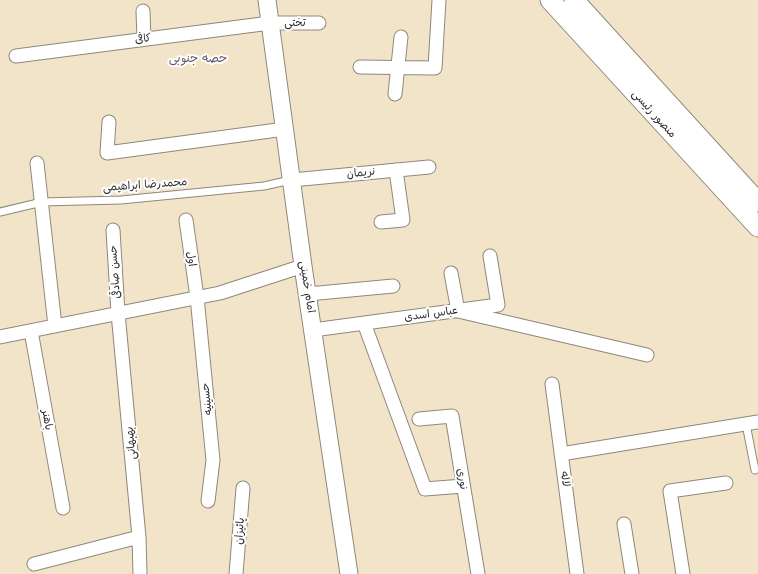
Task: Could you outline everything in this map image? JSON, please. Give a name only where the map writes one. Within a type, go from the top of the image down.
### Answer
[{"type":"main road","name":"منصور رئیسی","points":[[550,0],[758,227]]},
{"type":"main road","name":"منصور رئیسی","points":[[574,0],[758,202]]},
{"type":"street","name":"امام خمینی","points":[[267,0],[303,266],[348,574]]},
{"type":"street","points":[[360,67],[435,68],[439,0]]},
{"type":"street","points":[[143,11],[144,39]]},
{"type":"street","name":"تختی","points":[[270,23],[319,24]]},
{"type":"street","name":"کافی","points":[[16,56],[270,23]]},
{"type":"street","points":[[395,94],[401,37]]},
{"type":"street","points":[[109,122],[107,153],[285,129]]},
{"type":"street","points":[[37,164],[55,326]]},
{"type":"street","name":"نریمان","points":[[292,180],[429,167]]},
{"type":"street","points":[[381,222],[403,220],[396,170]]},
{"type":"street","name":"اول","points":[[186,220],[197,297]]},
{"type":"street","name":"حسن صادقی","points":[[113,230],[118,313]]},
{"type":"street","name":"عباس اسدی","points":[[313,330],[498,305],[490,256]]},
{"type":"street","points":[[0,337],[220,293],[303,266]]},
{"type":"street","points":[[451,273],[458,310],[647,355]]},
{"type":"street","points":[[308,294],[393,286]]},
{"type":"street","name":"حسینیه","points":[[197,297],[213,460],[208,501]]},
{"type":"street","name":"بهبهانی","points":[[118,313],[139,537],[140,574]]},
{"type":"street","points":[[364,323],[425,489],[463,486]]},
{"type":"street","name":"باهنر","points":[[31,331],[63,508]]},
{"type":"street","name":"لاله","points":[[552,384],[577,574]]},
{"type":"street","name":"نوری","points":[[419,419],[452,416],[478,574]]},
{"type":"street","points":[[561,454],[752,423]]},
{"type":"street","points":[[683,574],[670,492],[726,483]]},
{"type":"street","name":"پائیزان","points":[[236,574],[243,488]]},
{"type":"street","points":[[624,524],[632,574]]},
{"type":"street","points":[[34,564],[139,537]]},
{"type":"lane","name":"محمدرضا ابراهیمی","points":[[0,212],[42,202],[121,200],[264,186],[292,180]]},
{"type":"lane","points":[[752,423],[754,470]]},
{"type":"district","name":"حصه جنوبی","points":[[198,59]]}]
